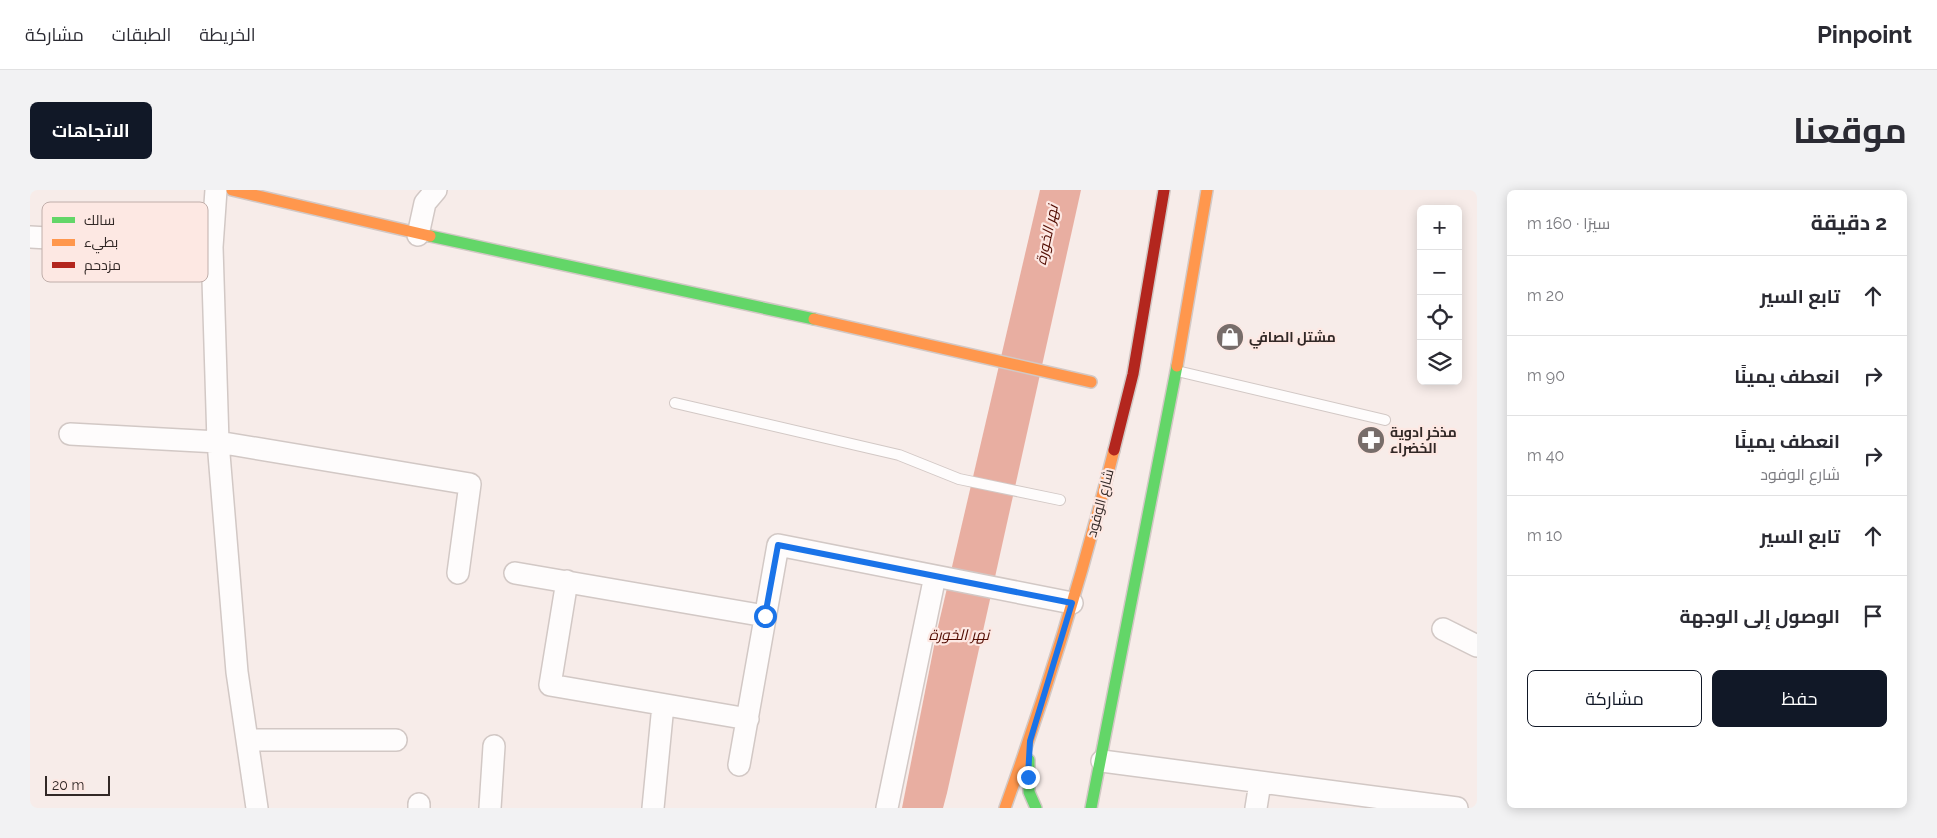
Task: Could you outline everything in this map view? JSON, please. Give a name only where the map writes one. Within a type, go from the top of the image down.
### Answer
[{"type":"main road","points":[[232,190],[418,235],[903,338],[1053,375],[1091,382]]},
{"type":"main road","name":"شارع الوفود","points":[[1005,808],[1030,741],[1099,510],[1133,374],[1164,190]]},
{"type":"main road","points":[[1080,808],[1092,804],[1102,761],[1176,370],[1207,190]]},
{"type":"main road","points":[[1030,741],[1028,792],[1036,808]]},
{"type":"street","points":[[216,190],[212,247],[218,442],[237,672],[257,808]]},
{"type":"street","points":[[418,235],[425,203],[436,190]]},
{"type":"street","points":[[208,247],[212,247]]},
{"type":"street","points":[[70,434],[218,442],[470,484],[458,573]]},
{"type":"street","points":[[739,765],[778,545],[1072,603]]},
{"type":"street","points":[[515,572],[765,616]]},
{"type":"street","points":[[887,808],[935,576]]},
{"type":"street","points":[[568,581],[550,685],[748,719]]},
{"type":"street","points":[[1443,629],[1477,646]]},
{"type":"street","points":[[653,808],[663,705]]},
{"type":"street","points":[[247,740],[396,740]]},
{"type":"street","points":[[490,808],[494,746]]},
{"type":"street","points":[[1102,761],[1260,783],[1370,802],[1457,808]]},
{"type":"street","points":[[1256,808],[1260,783]]},
{"type":"lane","points":[[1176,370],[1385,420]]},
{"type":"lane","points":[[675,403],[899,455],[959,479],[1060,500]]},
{"type":"water","name":"نهر الخورة","points":[[1040,190],[1081,190],[943,808],[902,808],[937,631]]},
{"type":"traffic: fast","points":[[430,236],[814,319]]},
{"type":"traffic: fast","points":[[1091,808],[1177,366]]},
{"type":"traffic: fast","points":[[1029,760],[1029,792],[1036,808]]},
{"type":"traffic: slow","points":[[232,190],[430,236]]},
{"type":"traffic: slow","points":[[1177,366],[1207,190]]},
{"type":"traffic: slow","points":[[814,319],[1091,382]]},
{"type":"traffic: slow","points":[[1005,808],[1036,720],[1064,630],[1114,450]]},
{"type":"traffic: jam","points":[[1114,450],[1133,374],[1164,190]]},
{"type":"place","name":"مشتل الصافي","points":[[1230,337]]},
{"type":"place","name":"مذخر ادوية الخضراء","points":[[1371,440]]},
{"type":"route","points":[[765,616],[778,545],[1072,603],[1030,741],[1028,777]]}]
